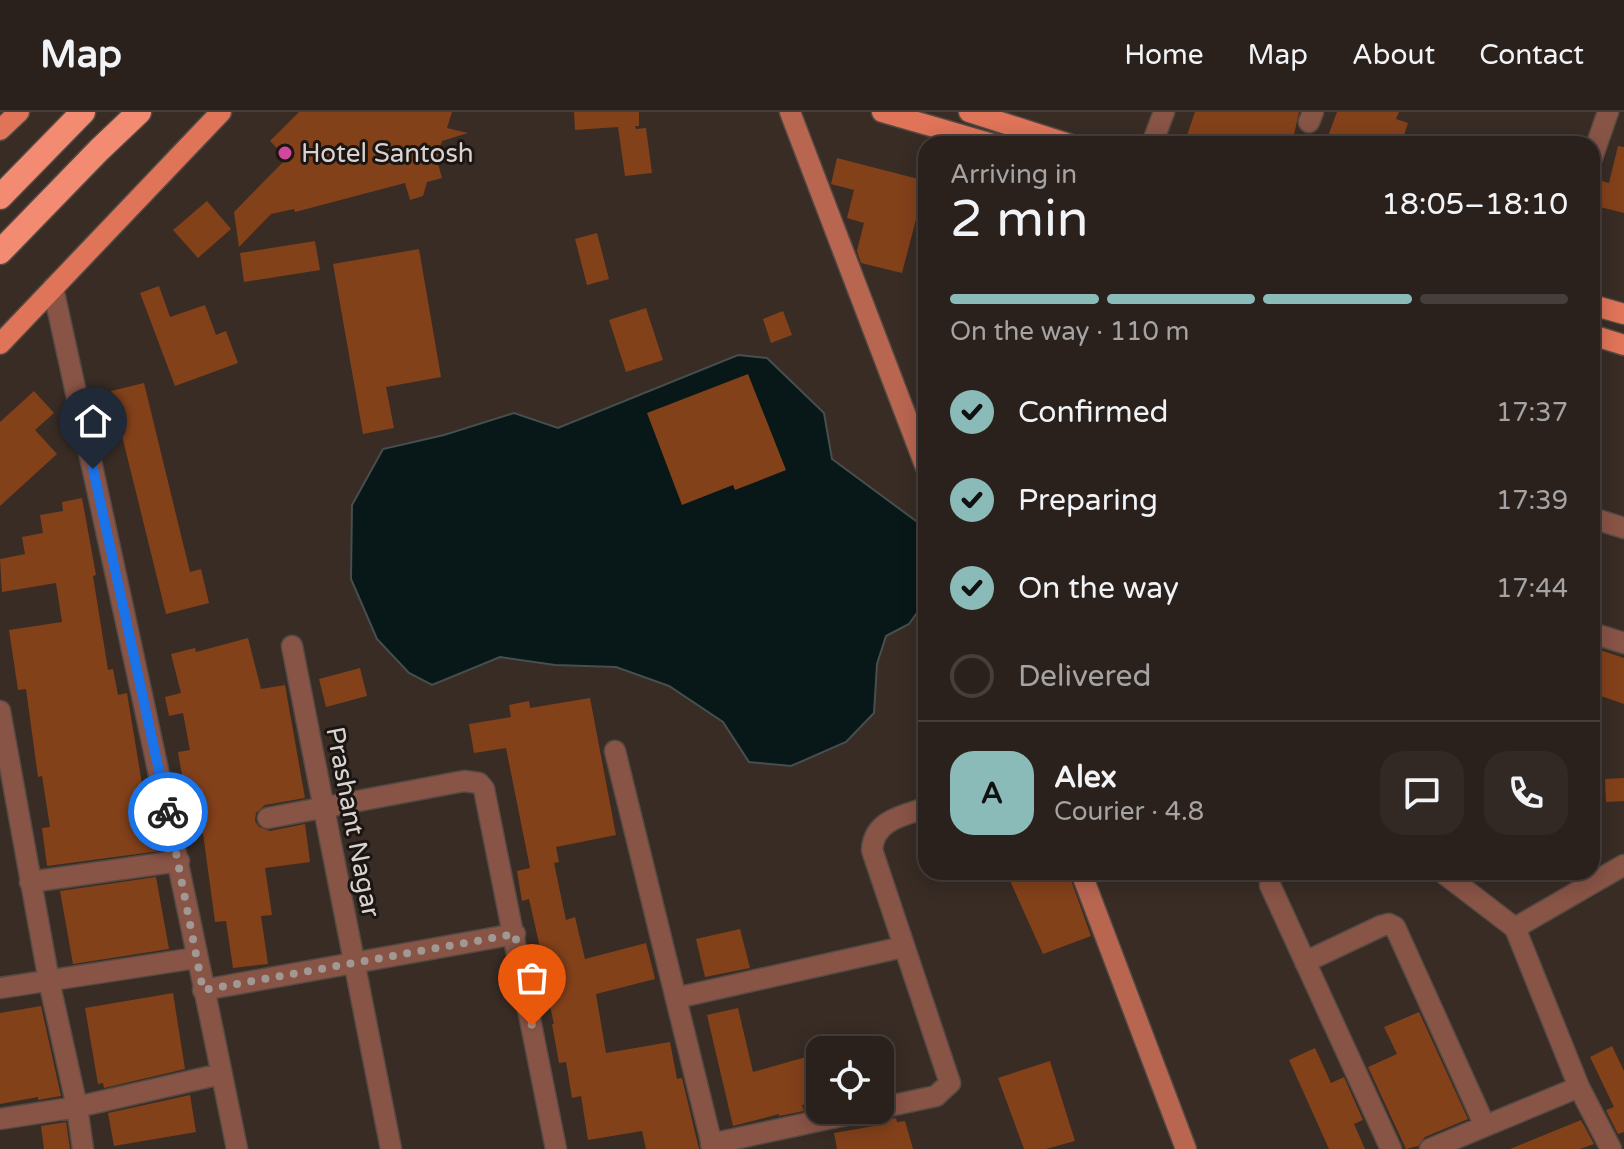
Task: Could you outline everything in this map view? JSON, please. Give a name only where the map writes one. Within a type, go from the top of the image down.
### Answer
[{"type":"highway","points":[[0,197],[83,112]]},
{"type":"highway","points":[[0,252],[139,112]]},
{"type":"main road","points":[[0,130],[19,112]]},
{"type":"main road","points":[[0,344],[221,112]]},
{"type":"main road","points":[[882,112],[965,136]]},
{"type":"main road","points":[[969,112],[1044,136]]},
{"type":"main road","points":[[1600,307],[1624,314]]},
{"type":"main road","points":[[1600,338],[1624,345]]},
{"type":"street","points":[[790,112],[918,447]]},
{"type":"street","points":[[1155,136],[1164,112]]},
{"type":"street","points":[[1600,136],[1608,112]]},
{"type":"street","points":[[53,288],[179,861],[196,958],[237,1149]]},
{"type":"street","points":[[1600,520],[1624,528]]},
{"type":"street","points":[[1600,636],[1624,643]]},
{"type":"street","name":"Prashant Nagar","points":[[292,646],[391,1149]]},
{"type":"street","points":[[0,714],[8,805],[30,882],[83,1149]]},
{"type":"street","points":[[615,751],[712,1147],[810,1124]]},
{"type":"street","points":[[268,818],[464,781],[479,783],[484,789],[515,934],[556,1149]]},
{"type":"street","points":[[894,1105],[936,1096],[950,1083],[872,850],[873,839],[885,823],[918,811]]},
{"type":"street","points":[[30,882],[179,861]]},
{"type":"street","points":[[1600,879],[1624,865]]},
{"type":"street","points":[[1084,880],[1186,1149]]},
{"type":"street","points":[[1270,880],[1391,1149]]},
{"type":"street","points":[[1452,880],[1515,928],[1579,1087],[1611,1149]]},
{"type":"street","points":[[1515,928],[1598,880]]},
{"type":"street","points":[[1305,962],[1381,926],[1389,924],[1395,927],[1485,1126]]},
{"type":"street","points":[[203,990],[515,934]]},
{"type":"street","points":[[676,998],[903,947]]},
{"type":"street","points":[[0,988],[196,958]]},
{"type":"street","points":[[0,1119],[77,1107],[221,1074]]},
{"type":"street","points":[[1430,1149],[1579,1087]]},
{"type":"shaded area","points":[[738,355],[767,358],[824,413],[832,459],[918,524],[918,611],[909,624],[886,636],[877,664],[874,713],[846,742],[791,766],[749,762],[723,722],[669,686],[616,667],[555,665],[500,657],[432,685],[409,673],[377,639],[351,579],[352,505],[383,449],[444,435],[514,413],[558,428]]},
{"type":"building","points":[[299,112],[452,112],[447,128],[468,133],[442,141],[437,160],[442,178],[427,182],[423,196],[410,200],[405,183],[295,212],[294,209],[271,214],[239,247],[234,212],[287,158],[270,141]]},
{"type":"building","points":[[574,112],[639,112],[639,126],[635,126],[636,129],[646,128],[652,173],[625,176],[618,127],[575,130]]},
{"type":"building","points":[[1195,112],[1299,112],[1294,136],[1187,136]]},
{"type":"building","points":[[1337,112],[1399,112],[1396,119],[1408,123],[1404,136],[1328,136]]},
{"type":"building","points":[[1618,146],[1624,147],[1624,213],[1600,207],[1600,180],[1609,183]]},
{"type":"building","points":[[837,158],[918,179],[918,212],[902,273],[861,263],[857,251],[864,223],[847,218],[854,190],[831,184]]},
{"type":"building","points":[[207,201],[231,229],[198,258],[173,230]]},
{"type":"building","points":[[597,233],[609,279],[587,285],[575,239]]},
{"type":"building","points":[[315,241],[320,270],[244,282],[240,253]]},
{"type":"building","points":[[419,249],[441,377],[386,387],[394,428],[363,434],[333,264]]},
{"type":"building","points":[[159,286],[170,317],[205,305],[216,335],[226,331],[238,363],[175,386],[140,293]]},
{"type":"building","points":[[646,308],[663,360],[626,372],[609,320]]},
{"type":"building","points":[[783,311],[792,335],[771,343],[763,319]]},
{"type":"building","points":[[748,374],[786,470],[735,490],[733,485],[682,505],[647,413]]},
{"type":"building","points":[[144,383],[190,572],[201,569],[209,603],[166,614],[111,391]]},
{"type":"building","points":[[34,391],[54,413],[35,430],[57,454],[0,506],[0,422]]},
{"type":"building","points":[[82,498],[108,670],[113,669],[118,695],[127,693],[147,814],[154,813],[160,851],[47,866],[42,828],[50,827],[42,776],[38,777],[26,689],[18,690],[9,630],[62,622],[56,583],[2,592],[0,559],[25,554],[22,537],[43,533],[40,515],[63,511],[62,502]]},
{"type":"building","points":[[248,638],[261,689],[285,685],[305,798],[265,805],[256,813],[255,821],[259,827],[270,831],[305,824],[310,862],[265,868],[272,915],[261,916],[268,964],[233,968],[226,921],[215,922],[203,833],[195,835],[188,809],[178,752],[190,750],[183,713],[169,716],[165,697],[181,693],[171,654],[195,648],[196,652]]},
{"type":"building","points":[[1600,650],[1624,658],[1624,704],[1600,696]]},
{"type":"building","points":[[360,668],[367,696],[326,707],[319,679]]},
{"type":"building","points":[[590,698],[616,835],[556,847],[559,862],[554,863],[566,920],[575,917],[585,959],[646,943],[655,979],[596,994],[606,1053],[670,1042],[677,1079],[682,1078],[699,1149],[646,1149],[642,1131],[588,1140],[581,1096],[572,1098],[566,1062],[559,1063],[543,975],[546,974],[529,899],[522,901],[517,871],[530,868],[506,748],[474,753],[469,724],[511,717],[509,705],[529,701],[530,708]]},
{"type":"building","points":[[1624,778],[1624,801],[1606,802],[1605,779]]},
{"type":"building","points":[[156,877],[169,949],[73,964],[60,891]]},
{"type":"building","points":[[1010,880],[1071,880],[1091,936],[1043,954]]},
{"type":"building","points":[[740,929],[750,968],[705,977],[696,939]]},
{"type":"building","points":[[173,993],[185,1069],[104,1088],[103,1083],[98,1084],[85,1008]]},
{"type":"building","points":[[41,1006],[61,1096],[0,1104],[0,1013]]},
{"type":"building","points":[[738,1008],[753,1072],[806,1057],[804,1111],[733,1126],[707,1015]]},
{"type":"building","points":[[1419,1012],[1468,1119],[1425,1137],[1418,1146],[1406,1149],[1368,1067],[1397,1054],[1384,1027]]},
{"type":"building","points":[[1612,1046],[1624,1071],[1624,1132],[1618,1134],[1606,1110],[1614,1107],[1590,1057]]},
{"type":"building","points":[[1315,1048],[1331,1083],[1344,1077],[1363,1120],[1354,1124],[1365,1149],[1329,1149],[1289,1060]]},
{"type":"building","points":[[1050,1061],[1075,1141],[1046,1149],[1024,1149],[998,1078]]},
{"type":"building","points":[[190,1095],[196,1132],[114,1146],[108,1113]]},
{"type":"building","points":[[894,1118],[897,1122],[905,1121],[913,1149],[837,1149],[834,1133],[894,1124]]},
{"type":"building","points":[[1581,1120],[1594,1144],[1580,1149],[1510,1149]]},
{"type":"building","points":[[66,1122],[70,1149],[44,1149],[41,1126]]},
{"type":"way so far","points":[[168,812],[203,990],[515,934],[532,1026]]},
{"type":"place","name":"Hotel Santosh","points":[[285,153]]},
{"type":"route","points":[[93,469],[168,812]]}]
